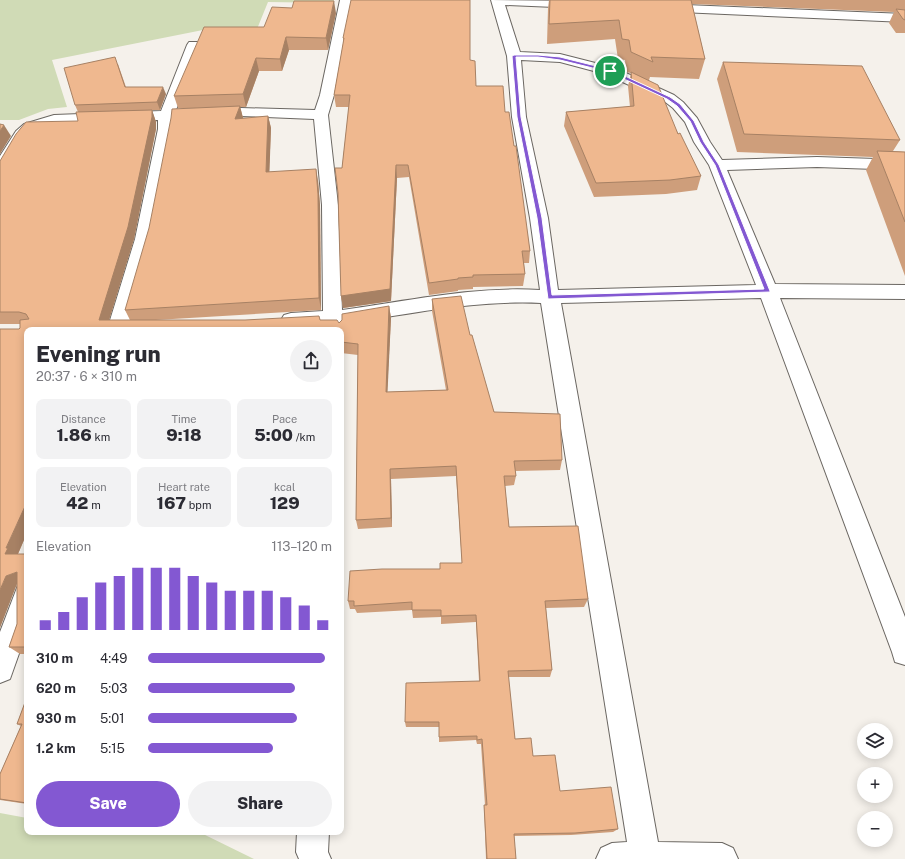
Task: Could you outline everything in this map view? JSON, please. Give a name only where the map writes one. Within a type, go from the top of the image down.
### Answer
[{"type":"street","points":[[333,324],[330,205],[321,115],[327,95],[346,0]]},
{"type":"street","points":[[593,5],[497,1],[514,56],[519,117],[539,218],[550,297],[645,858]]},
{"type":"street","points":[[649,7],[905,18]]},
{"type":"street","points":[[118,327],[144,239],[166,129],[166,116],[194,45]]},
{"type":"street","points":[[514,56],[560,58],[610,71],[669,98],[678,105],[692,121],[702,142],[717,165],[768,291],[905,652]]},
{"type":"street","points":[[0,169],[21,134],[29,127],[40,123],[73,119],[241,112],[321,115]]},
{"type":"street","points":[[717,165],[817,162],[905,165]]},
{"type":"street","points":[[269,321],[333,324],[471,298],[524,294],[550,297],[768,291],[905,292]]},
{"type":"street","points":[[0,669],[24,602]]},
{"type":"street","points":[[313,835],[312,852],[315,859]]},
{"type":"street","points":[[612,859],[722,859]]},
{"type":"green space","points":[[0,0],[334,0],[333,3],[268,2],[257,29],[208,29],[52,60],[67,107],[48,109],[19,120],[0,120]]},
{"type":"green space","points":[[0,813],[24,817],[24,835],[205,835],[254,859],[0,859]]},
{"type":"building","points":[[351,0],[470,0],[470,60],[475,61],[476,86],[503,86],[505,112],[509,112],[514,146],[516,146],[530,251],[522,251],[525,274],[473,275],[473,277],[429,283],[408,165],[396,165],[390,289],[341,296],[338,193],[335,168],[342,168],[350,95],[334,95]]},
{"type":"building","points":[[550,0],[691,0],[705,59],[651,57],[653,62],[631,52],[629,40],[622,39],[619,20],[549,24]]},
{"type":"building","points":[[294,1],[334,1],[326,38],[286,37],[280,59],[256,58],[243,94],[174,96],[204,27],[264,27],[272,7],[292,8]]},
{"type":"building","points":[[896,9],[905,10],[905,20],[903,19]]},
{"type":"building","points":[[115,57],[125,87],[163,87],[157,102],[75,105],[64,68]]},
{"type":"building","points":[[723,62],[862,66],[900,140],[744,134]]},
{"type":"building","points":[[631,72],[658,85],[678,134],[680,133],[701,176],[670,180],[596,183],[566,112],[634,106]]},
{"type":"building","points":[[240,106],[235,119],[268,116],[266,172],[316,169],[318,194],[319,298],[125,310],[149,228],[172,109]]},
{"type":"building","points":[[152,110],[152,117],[128,227],[99,320],[245,320],[319,316],[320,320],[337,320],[339,323],[342,320],[342,314],[389,306],[386,392],[448,390],[432,299],[461,296],[470,335],[472,335],[494,412],[560,414],[562,460],[514,461],[516,476],[504,476],[509,527],[578,526],[588,599],[545,601],[552,670],[508,671],[515,739],[531,738],[533,756],[555,755],[560,791],[611,787],[618,829],[575,833],[514,834],[516,859],[487,859],[484,805],[487,805],[482,739],[477,740],[477,736],[439,737],[439,722],[405,722],[406,683],[480,681],[476,615],[441,616],[441,610],[412,610],[412,602],[354,606],[354,601],[348,601],[350,571],[382,569],[440,569],[440,563],[462,563],[456,466],[390,469],[391,518],[356,520],[358,344],[344,342],[344,327],[24,327],[24,509],[6,548],[8,548],[5,554],[24,554],[24,647],[9,647],[17,624],[17,572],[6,576],[0,590],[0,329],[19,329],[20,320],[29,319],[26,314],[19,312],[0,312],[0,161],[16,134],[26,122],[78,121],[76,112]]},
{"type":"building","points":[[0,124],[4,125],[0,131]]},
{"type":"building","points":[[877,151],[905,152],[905,222]]},
{"type":"building","points":[[24,705],[24,803],[0,799],[0,774],[22,724],[17,724]]},
{"type":"route","points":[[514,56],[560,58],[610,71],[669,98],[686,112],[702,142],[717,165],[727,193],[768,291],[550,297],[539,218],[519,117],[514,56]]}]
